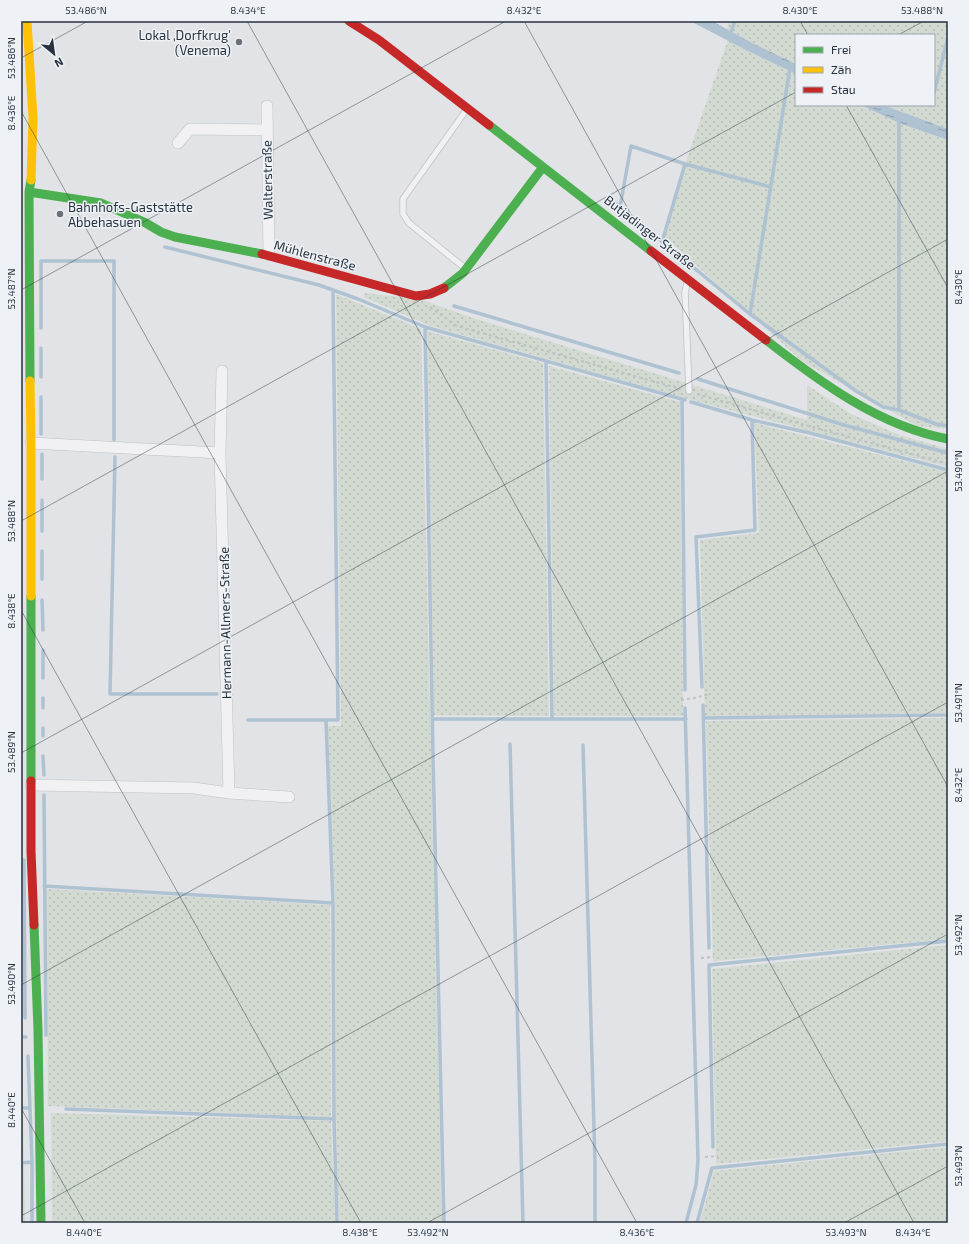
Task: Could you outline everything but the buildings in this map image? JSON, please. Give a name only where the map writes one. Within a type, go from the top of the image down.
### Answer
[{"type":"street","points":[[27,21],[33,118],[27,185],[25,358],[31,443],[26,693],[31,785],[26,852],[38,1030],[41,1223]]},
{"type":"street","name":"Butjadinger Straße","points":[[349,21],[379,40],[810,374],[842,395],[891,421],[917,431],[948,439]]},
{"type":"street","name":"Walterstraße","points":[[267,106],[266,130],[269,255]]},
{"type":"street","name":"Walterstraße","points":[[178,143],[190,129],[266,130]]},
{"type":"street","name":"Mühlenstraße","points":[[27,185],[101,202],[144,222],[161,232],[175,237],[269,255],[416,296],[435,293],[451,285],[466,269],[543,167]]},
{"type":"street","name":"Hermann-Allmers-Straße","points":[[222,372],[220,452],[229,793]]},
{"type":"street","points":[[31,443],[220,452]]},
{"type":"street","points":[[31,785],[194,788],[229,793],[289,797]]},
{"type":"lane","points":[[466,269],[409,223],[403,214],[403,199],[468,109]]},
{"type":"lane","points":[[689,279],[685,292],[689,391]]},
{"type":"path","points":[[426,295],[428,305],[457,326],[948,464]]},
{"type":"path","points":[[681,700],[709,694]]},
{"type":"path","points":[[700,958],[714,956]]},
{"type":"path","points":[[706,1157],[718,1156]]},
{"type":"shaded area","points":[[729,21],[948,21],[948,129],[886,106],[935,106],[935,34],[795,34],[795,64],[727,29]]},
{"type":"shaded area","points":[[728,40],[795,74],[795,106],[863,106],[899,123],[948,140],[948,429],[917,426],[802,361],[663,235],[685,164]]},
{"type":"shaded area","points":[[364,293],[419,299],[473,318],[807,420],[807,385],[851,414],[899,435],[948,449],[948,467],[680,397],[428,325],[364,297]]},
{"type":"shaded area","points":[[336,294],[421,329],[442,1223],[339,1223],[336,1115],[335,901],[328,726],[341,726]]},
{"type":"shaded area","points":[[427,331],[543,363],[549,716],[434,715]]},
{"type":"shaded area","points":[[549,366],[680,402],[683,716],[554,716]]},
{"type":"shaded area","points":[[754,423],[948,472],[948,713],[705,716],[700,540],[759,533]]},
{"type":"shaded area","points":[[948,718],[948,939],[713,961],[706,721]]},
{"type":"shaded area","points":[[47,889],[330,905],[331,1117],[48,1106]]},
{"type":"shaded area","points":[[948,945],[948,1141],[716,1164],[712,969]]},
{"type":"shaded area","points":[[21,985],[25,1223],[21,1223]]},
{"type":"shaded area","points":[[51,1113],[331,1121],[335,1223],[52,1223]]},
{"type":"shaded area","points":[[948,1147],[948,1223],[700,1223],[714,1171]]},
{"type":"water","points":[[690,21],[712,21],[754,44],[795,64],[795,74]]},
{"type":"water","points":[[863,106],[886,106],[948,129],[948,140],[899,123]]},
{"type":"waterway","points":[[730,35],[735,21]]},
{"type":"waterway","points":[[935,89],[948,37]]},
{"type":"waterway","points":[[750,314],[790,68]]},
{"type":"waterway","points":[[899,119],[899,410]]},
{"type":"waterway","points":[[620,207],[631,146],[685,164],[771,187]]},
{"type":"waterway","points":[[662,242],[685,164]]},
{"type":"waterway","points":[[613,201],[750,314],[856,391],[883,407],[899,410],[936,424],[948,426]]},
{"type":"waterway","points":[[165,247],[319,285],[358,299],[425,327],[685,400]]},
{"type":"waterway","points":[[41,328],[41,261],[114,261],[114,440]]},
{"type":"waterway","points":[[333,290],[338,720],[326,720],[333,903],[334,1119],[337,1223]]},
{"type":"waterway","points":[[454,306],[679,373]]},
{"type":"waterway","points":[[425,327],[444,1223]]},
{"type":"waterway","points":[[41,348],[41,377]]},
{"type":"waterway","points":[[546,362],[552,719]]},
{"type":"waterway","points":[[698,379],[844,425],[948,453]]},
{"type":"waterway","points":[[41,397],[41,434]]},
{"type":"waterway","points":[[682,399],[685,690]]},
{"type":"waterway","points":[[691,402],[752,420],[810,433],[948,470]]},
{"type":"waterway","points":[[702,687],[696,537],[755,530],[752,420]]},
{"type":"waterway","points":[[42,454],[42,479]]},
{"type":"waterway","points":[[115,457],[110,694],[217,694]]},
{"type":"waterway","points":[[42,500],[42,531]]},
{"type":"waterway","points":[[42,551],[42,579]]},
{"type":"waterway","points":[[42,600],[43,630]]},
{"type":"waterway","points":[[43,650],[43,678]]},
{"type":"waterway","points":[[43,698],[43,708]]},
{"type":"waterway","points":[[703,705],[709,948]]},
{"type":"waterway","points":[[685,708],[698,1160],[696,1185],[686,1223]]},
{"type":"waterway","points":[[703,718],[948,715]]},
{"type":"waterway","points":[[433,719],[686,719]]},
{"type":"waterway","points":[[248,720],[326,720]]},
{"type":"waterway","points":[[43,728],[43,736]]},
{"type":"waterway","points":[[510,744],[523,1223]]},
{"type":"waterway","points":[[583,745],[595,1162],[595,1223]]},
{"type":"waterway","points":[[43,756],[44,775]]},
{"type":"waterway","points":[[44,795],[46,1035]]},
{"type":"waterway","points":[[21,860],[24,860],[25,1018]]},
{"type":"waterway","points":[[44,886],[333,903]]},
{"type":"waterway","points":[[713,1147],[709,965],[948,941]]},
{"type":"waterway","points":[[21,1037],[26,1037]]},
{"type":"waterway","points":[[28,1056],[32,1162],[32,1223]]},
{"type":"waterway","points":[[21,1108],[30,1108]]},
{"type":"waterway","points":[[66,1109],[334,1119]]},
{"type":"waterway","points":[[697,1223],[712,1168],[948,1144]]},
{"type":"waterway","points":[[21,1163],[32,1162]]},
{"type":"traffic: fast","points":[[489,125],[651,251]]},
{"type":"traffic: fast","points":[[444,288],[463,273],[543,167]]},
{"type":"traffic: fast","points":[[30,381],[29,192],[31,180]]},
{"type":"traffic: fast","points":[[29,192],[101,203],[144,222],[161,232],[175,237],[262,254]]},
{"type":"traffic: fast","points":[[766,340],[829,386],[874,413],[923,433],[948,439]]},
{"type":"traffic: fast","points":[[31,596],[31,781]]},
{"type":"traffic: fast","points":[[34,925],[38,1030],[41,1223]]},
{"type":"traffic: slow","points":[[27,21],[33,118],[31,180]]},
{"type":"traffic: slow","points":[[30,381],[31,596]]},
{"type":"traffic: jam","points":[[349,21],[379,40],[489,125]]},
{"type":"traffic: jam","points":[[651,251],[766,340]]},
{"type":"traffic: jam","points":[[262,254],[416,296],[430,294],[444,288]]},
{"type":"traffic: jam","points":[[31,781],[31,851],[34,925]]},
{"type":"place","name":"Lokal ,Dorfkrug' (Venema)","points":[[239,42]]},
{"type":"place","name":"Bahnhofs-Gaststätte Abbehasuen","points":[[60,214]]}]
